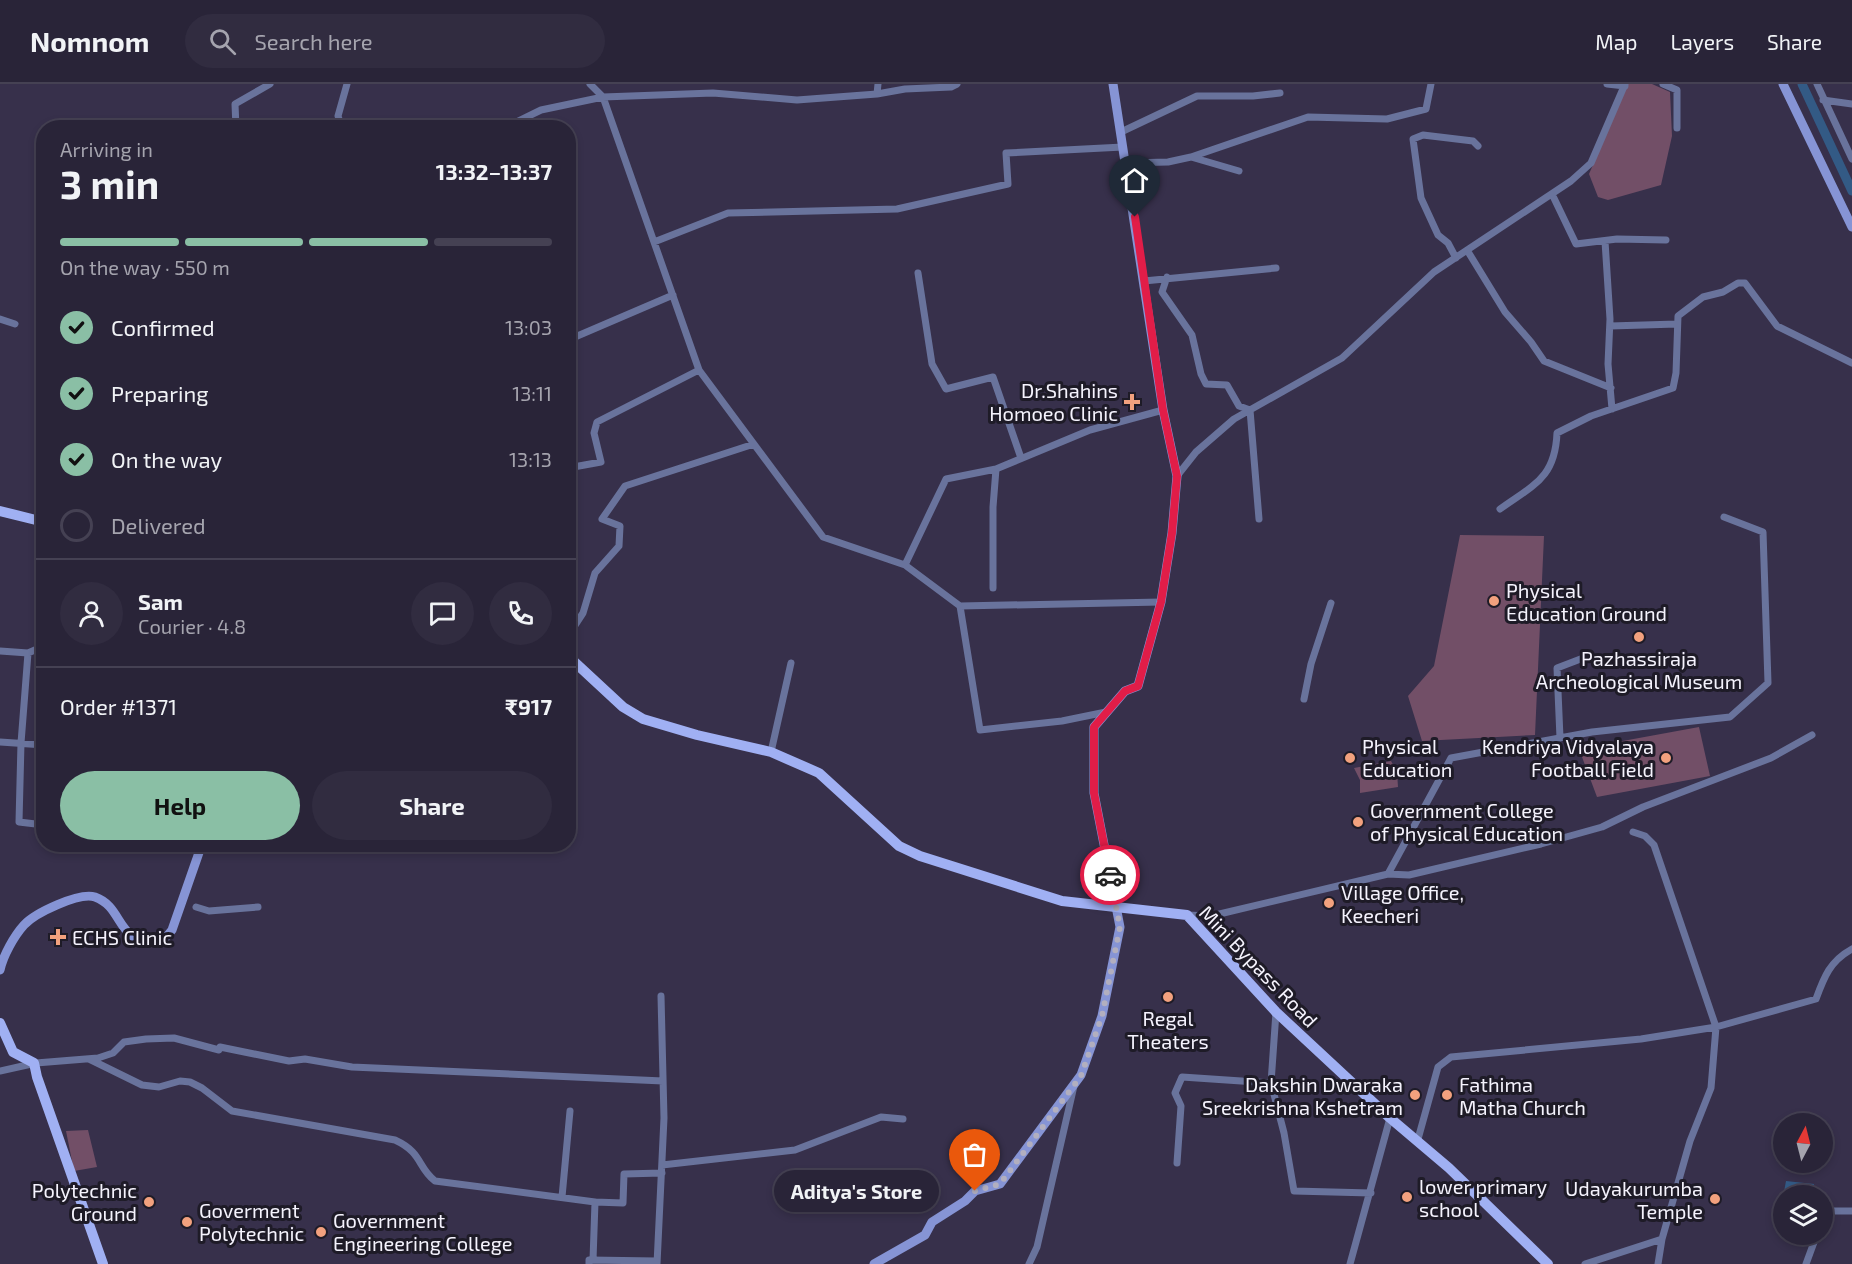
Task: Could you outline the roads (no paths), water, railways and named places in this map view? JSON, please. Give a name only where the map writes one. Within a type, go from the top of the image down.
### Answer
[{"type":"main road","points":[[874,1264],[925,1235],[932,1222],[965,1201],[975,1191],[1000,1184],[1081,1076],[1102,1016],[1120,927],[1094,793],[1092,769],[1094,727],[1125,691],[1138,686],[1161,602],[1172,533],[1177,476],[1163,410],[1127,163],[1113,84]]},
{"type":"main road","points":[[1783,84],[1852,226]]},
{"type":"main road","points":[[0,511],[36,520]]},
{"type":"main road","name":"Mini Bypass Road","points":[[576,664],[622,707],[643,719],[727,743],[771,752],[819,773],[892,840],[920,856],[1062,901],[1187,915],[1276,1012],[1390,1118],[1418,1139],[1548,1264]]},
{"type":"main road","points":[[0,970],[25,924],[44,912],[81,896],[94,897],[103,902],[132,938],[147,943],[163,941],[172,930],[199,852]]},
{"type":"main road","points":[[0,1023],[13,1052],[34,1063],[103,1264]]},
{"type":"street","points":[[236,120],[236,104],[270,84]]},
{"type":"street","points":[[339,120],[338,116],[346,84]]},
{"type":"street","points":[[590,84],[603,97],[699,370],[823,537],[904,565],[960,606],[1161,602]]},
{"type":"street","points":[[877,94],[878,84]]},
{"type":"street","points":[[520,120],[541,110],[603,97],[713,93],[797,100],[877,94],[957,84]]},
{"type":"street","points":[[1127,163],[1168,162],[1191,157],[1308,117],[1387,119],[1426,109],[1431,84]]},
{"type":"street","points":[[1177,476],[1211,438],[1234,419],[1342,358],[1434,272],[1552,194],[1592,163],[1625,85],[1607,84]]},
{"type":"street","points":[[1663,84],[1677,90],[1677,128]]},
{"type":"street","points":[[1817,84],[1852,159]]},
{"type":"street","points":[[1121,132],[1197,96],[1253,96],[1280,93]]},
{"type":"street","points":[[1823,100],[1852,104]]},
{"type":"street","points":[[1456,258],[1448,243],[1438,235],[1421,198],[1413,139],[1423,135],[1473,141],[1478,146]]},
{"type":"street","points":[[654,242],[728,213],[897,209],[1008,184],[1006,153],[1123,147]]},
{"type":"street","points":[[1191,157],[1239,171]]},
{"type":"street","points":[[1552,194],[1576,244],[1666,240]]},
{"type":"street","points":[[1605,241],[1610,326],[1608,364],[1612,409]]},
{"type":"street","points":[[1467,250],[1505,312],[1544,361],[1611,388]]},
{"type":"street","points":[[1144,281],[1276,268]]},
{"type":"street","points":[[918,273],[932,364],[946,389],[993,378],[1021,458]]},
{"type":"street","points":[[1167,277],[1162,292],[1192,335],[1201,374],[1206,384],[1227,385],[1239,406],[1250,410]]},
{"type":"street","points":[[1500,509],[1550,470],[1556,452],[1557,433],[1591,416],[1673,388],[1676,373],[1678,316],[1703,297],[1723,292],[1738,282],[1745,283],[1777,326],[1852,363]]},
{"type":"street","points":[[576,337],[673,295]]},
{"type":"street","points":[[0,320],[15,324]]},
{"type":"street","points":[[1610,326],[1677,324]]},
{"type":"street","points":[[576,467],[601,462],[594,433],[597,422],[699,370]]},
{"type":"street","points":[[904,565],[946,479],[996,469],[1090,430],[1163,410]]},
{"type":"street","points":[[1250,410],[1259,519]]},
{"type":"street","points":[[576,624],[583,613],[595,573],[619,546],[620,526],[602,519],[625,486],[754,444]]},
{"type":"street","points":[[993,588],[993,507],[996,469]]},
{"type":"street","points":[[1388,874],[1451,758],[1560,738],[1730,717],[1768,683],[1763,532],[1724,517]]},
{"type":"street","points":[[1304,699],[1311,664],[1331,603]]},
{"type":"street","points":[[960,606],[980,730],[1062,721],[1106,712]]},
{"type":"street","points":[[0,651],[28,653],[36,650]]},
{"type":"street","points":[[28,653],[21,743],[20,822],[36,824]]},
{"type":"street","points":[[1560,738],[1557,668],[1591,655]]},
{"type":"street","points":[[771,752],[791,663]]},
{"type":"street","points":[[1187,915],[1211,916],[1388,874],[1409,875],[1602,827],[1643,807],[1771,758],[1812,735]]},
{"type":"street","points":[[0,742],[36,744]]},
{"type":"street","points":[[1634,832],[1645,836],[1654,845],[1716,1027],[1711,1088],[1690,1142],[1662,1239],[1658,1264]]},
{"type":"street","points":[[196,907],[209,911],[258,907]]},
{"type":"street","points":[[1418,1139],[1438,1067],[1451,1057],[1641,1039],[1716,1027],[1816,999],[1826,972],[1838,956],[1852,949]]},
{"type":"street","points":[[595,1202],[591,1262],[657,1263],[662,1169],[661,996]]},
{"type":"street","points":[[1276,1012],[1270,1083],[1284,1133],[1294,1191],[1371,1193]]},
{"type":"street","points":[[0,1071],[34,1063],[89,1059],[108,1055],[124,1042],[170,1038],[219,1050],[220,1047],[289,1061],[305,1059],[351,1067],[663,1081]]},
{"type":"street","points":[[89,1059],[142,1085],[159,1087],[180,1081],[190,1082],[202,1088],[232,1111],[395,1140],[416,1153],[429,1176],[435,1181],[595,1202],[623,1203],[624,1174],[795,1150],[881,1117],[903,1119]]},
{"type":"street","points":[[1177,1162],[1181,1106],[1175,1093],[1182,1077],[1270,1083]]},
{"type":"street","points":[[1029,1264],[1037,1246],[1074,1085]]},
{"type":"street","points":[[562,1197],[570,1111]]},
{"type":"street","points":[[1350,1264],[1390,1118]]},
{"type":"street","points":[[1833,1211],[1852,1211]]},
{"type":"street","points":[[1585,1264],[1662,1239]]},
{"type":"street","points":[[1806,1264],[1813,1245]]},
{"type":"water","points":[[1786,1181],[1814,1184],[1814,1185],[1785,1185]]},
{"type":"waterway","points":[[1802,84],[1852,191]]},
{"type":"place","name":"Dr.Shahins Homoeo Clinic","points":[[1132,402]]},
{"type":"place","name":"Physical Education Ground","points":[[1494,601]]},
{"type":"place","name":"Pazhassiraja Archeological Museum","points":[[1639,637]]},
{"type":"place","name":"Physical Education","points":[[1350,758]]},
{"type":"place","name":"Kendriya Vidyalaya Football Field","points":[[1666,758]]},
{"type":"place","name":"Government College of Physical Education","points":[[1358,822]]},
{"type":"place","name":"Village Office, Keecheri","points":[[1329,903]]},
{"type":"place","name":"ECHS Clinic","points":[[58,937]]},
{"type":"place","name":"Regal Theaters","points":[[1168,997]]},
{"type":"place","name":"Dakshin Dwaraka Sreekrishna Kshetram","points":[[1415,1095]]},
{"type":"place","name":"Fathima Matha Church","points":[[1447,1095]]},
{"type":"place","name":"Aditya's Store","points":[[975,1191]]},
{"type":"place","name":"lower primary school","points":[[1407,1197]]},
{"type":"place","name":"Udayakurumba Temple","points":[[1715,1199]]},
{"type":"place","name":"Polytechnic Ground","points":[[149,1202]]},
{"type":"place","name":"Goverment Polytechnic","points":[[187,1222]]},
{"type":"place","name":"Government Engineering College","points":[[321,1232]]}]
